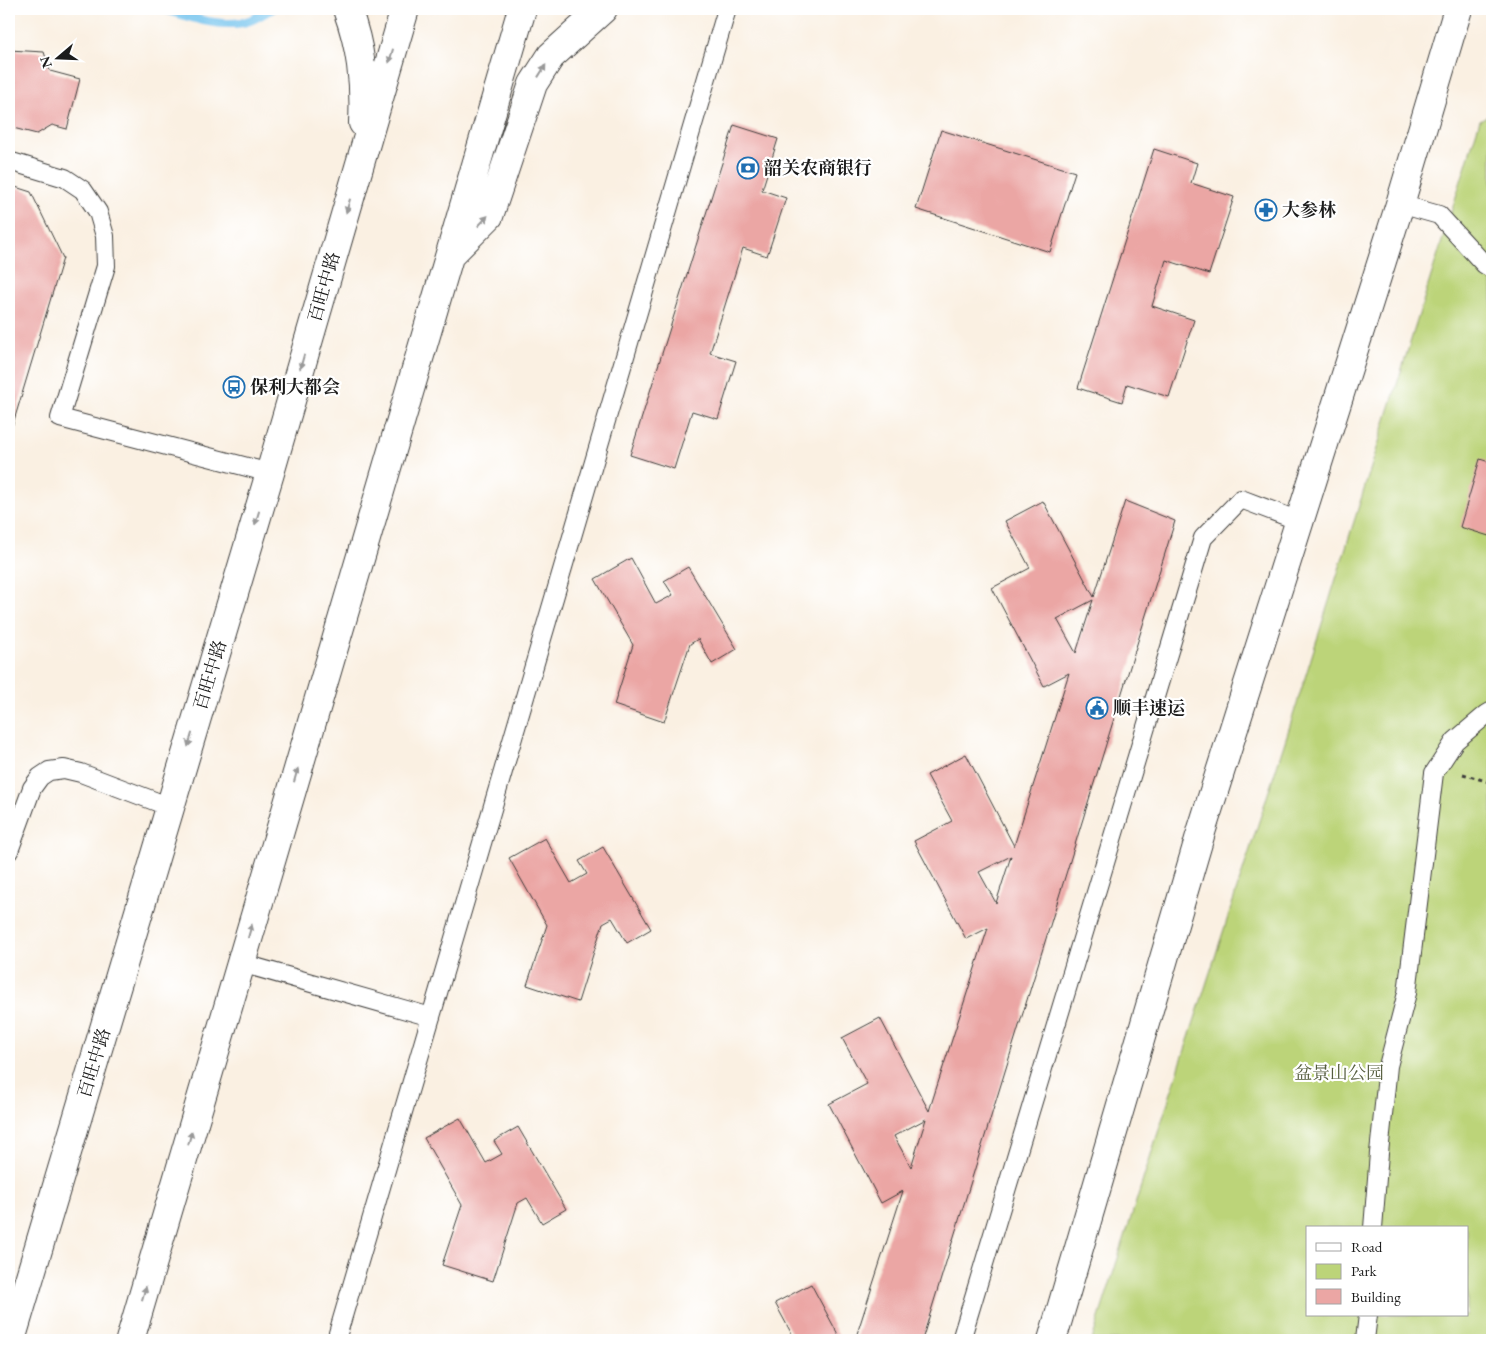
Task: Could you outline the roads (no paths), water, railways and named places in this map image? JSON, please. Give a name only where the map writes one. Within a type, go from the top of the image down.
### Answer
[{"type":"main road","points":[[348,9],[359,47],[364,94],[362,159]]},
{"type":"main road","name":"百旺中路","points":[[11,1340],[270,473],[405,9]]},
{"type":"main road","points":[[130,1340],[522,9]]},
{"type":"main road","points":[[449,256],[489,216],[533,84],[551,56],[603,9]]},
{"type":"main road","points":[[1052,1340],[1202,829],[1400,204],[1458,9]]},
{"type":"lane","points":[[336,1340],[727,9]]},
{"type":"lane","points":[[9,161],[65,178],[83,190],[98,212],[105,236],[106,266],[60,418],[270,473]]},
{"type":"lane","points":[[1400,204],[1439,215],[1484,264],[1492,269]]},
{"type":"lane","points":[[961,1340],[1203,538],[1241,499],[1299,521]]},
{"type":"lane","points":[[1373,1226],[1378,1153],[1388,1066],[1407,994],[1434,773],[1456,741],[1492,711]]},
{"type":"lane","points":[[9,851],[32,788],[40,777],[49,771],[64,768],[81,773],[170,807]]},
{"type":"lane","points":[[241,963],[431,1017]]},
{"type":"lane","points":[[1365,1340],[1368,1316]]},
{"type":"waterway","points":[[164,9],[184,16],[230,24],[251,20],[272,9]]},
{"type":"place","name":"韶关农商银行","points":[[748,168]]},
{"type":"place","name":"大参林","points":[[1266,210]]},
{"type":"place","name":"保利大都会","points":[[234,387]]},
{"type":"place","name":"顺丰速运","points":[[1097,708]]},
{"type":"park label","name":"盆景山公园","points":[[1339,1073]]}]
